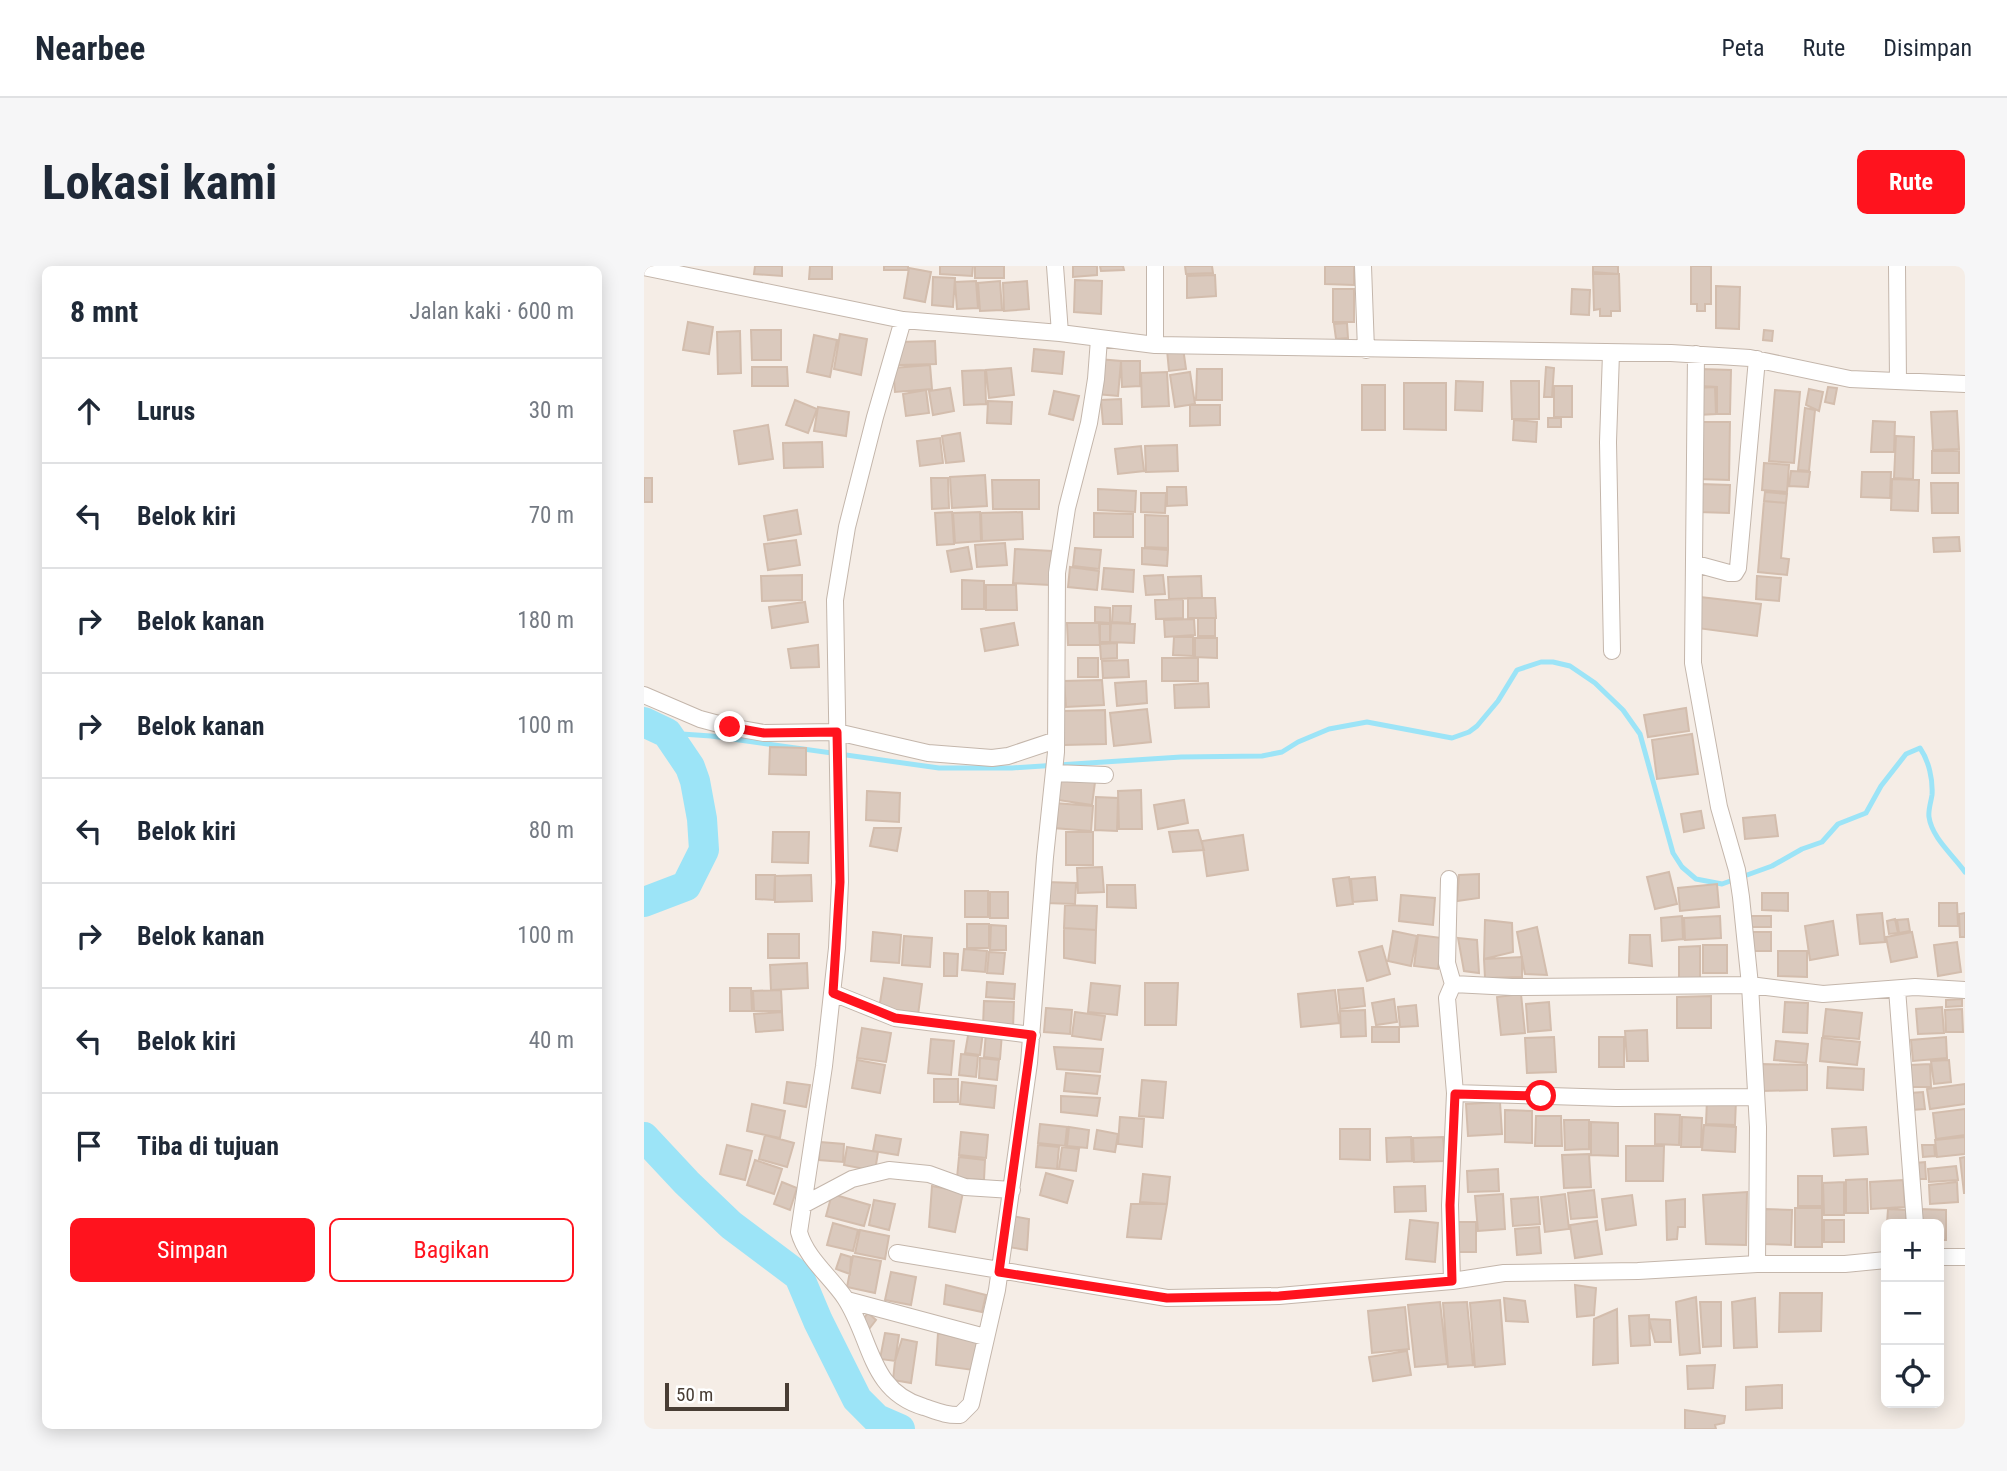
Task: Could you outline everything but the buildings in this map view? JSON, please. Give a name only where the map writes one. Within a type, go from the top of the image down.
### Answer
[{"type":"street","points":[[1055,266],[1060,333]]},
{"type":"street","points":[[1155,266],[1155,345]]},
{"type":"street","points":[[1363,266],[1366,350]]},
{"type":"street","points":[[1897,266],[1898,381]]},
{"type":"street","points":[[644,267],[903,320],[1060,333],[1155,345],[1696,354],[1757,359],[1850,379],[1965,384]]},
{"type":"street","points":[[903,320],[875,417],[839,568],[835,600],[840,882],[833,993],[823,1079],[799,1232],[804,1246],[846,1300],[882,1379],[892,1391],[910,1404],[951,1415],[960,1415],[971,1404],[997,1290],[1012,1190],[1032,1035],[1055,759],[1058,573],[1067,508],[1096,379],[1099,339]]},
{"type":"street","points":[[1611,353],[1608,442],[1612,651]]},
{"type":"street","points":[[1696,354],[1696,564],[1692,642],[1695,682],[1719,807],[1737,870],[1741,897],[1750,985],[1756,1097],[1757,1264]]},
{"type":"street","points":[[1696,564],[1729,573],[1735,573],[1738,568],[1757,359]]},
{"type":"street","points":[[644,695],[700,719],[764,733],[929,753],[1055,759],[1105,775]]},
{"type":"street","points":[[1449,879],[1447,963],[1453,984],[1447,998],[1455,1094],[1450,1205],[1452,1281]]},
{"type":"street","points":[[1453,984],[1524,987],[1750,985],[1823,994],[1929,987],[1965,990]]},
{"type":"street","points":[[1897,989],[1915,1219]]},
{"type":"street","points":[[833,993],[895,1018],[1032,1035]]},
{"type":"street","points":[[1455,1094],[1616,1098],[1756,1097]]},
{"type":"street","points":[[803,1205],[852,1179],[889,1170],[929,1174],[965,1187],[1012,1190]]},
{"type":"street","points":[[897,1253],[1167,1298],[1279,1296],[1452,1281],[1504,1273],[1638,1271],[1881,1260]]},
{"type":"street","points":[[1944,1257],[1965,1257]]},
{"type":"street","points":[[846,1300],[985,1337]]},
{"type":"waterway","points":[[667,733],[711,736],[939,768],[1012,768],[1181,757],[1262,756],[1282,752],[1329,729],[1367,722],[1452,738],[1477,726],[1498,701],[1517,670],[1541,662],[1553,662],[1570,666],[1595,683],[1623,710],[1640,734],[1673,853],[1682,867],[1696,879],[1722,884],[1772,866],[1802,849],[1822,842],[1838,824],[1866,813],[1881,786],[1906,754],[1920,748],[1931,777],[1931,825],[1965,872]]},
{"type":"waterway","points":[[644,722],[667,733],[690,767],[702,819],[704,850],[686,886],[644,902]]},
{"type":"waterway","points":[[644,1137],[731,1225],[799,1276],[857,1399],[877,1419],[900,1429]]},
{"type":"route","points":[[730,727],[764,733],[837,732],[840,882],[833,993],[895,1018],[1032,1035],[999,1272],[1167,1298],[1279,1296],[1452,1281],[1450,1205],[1455,1094],[1541,1096]]}]
